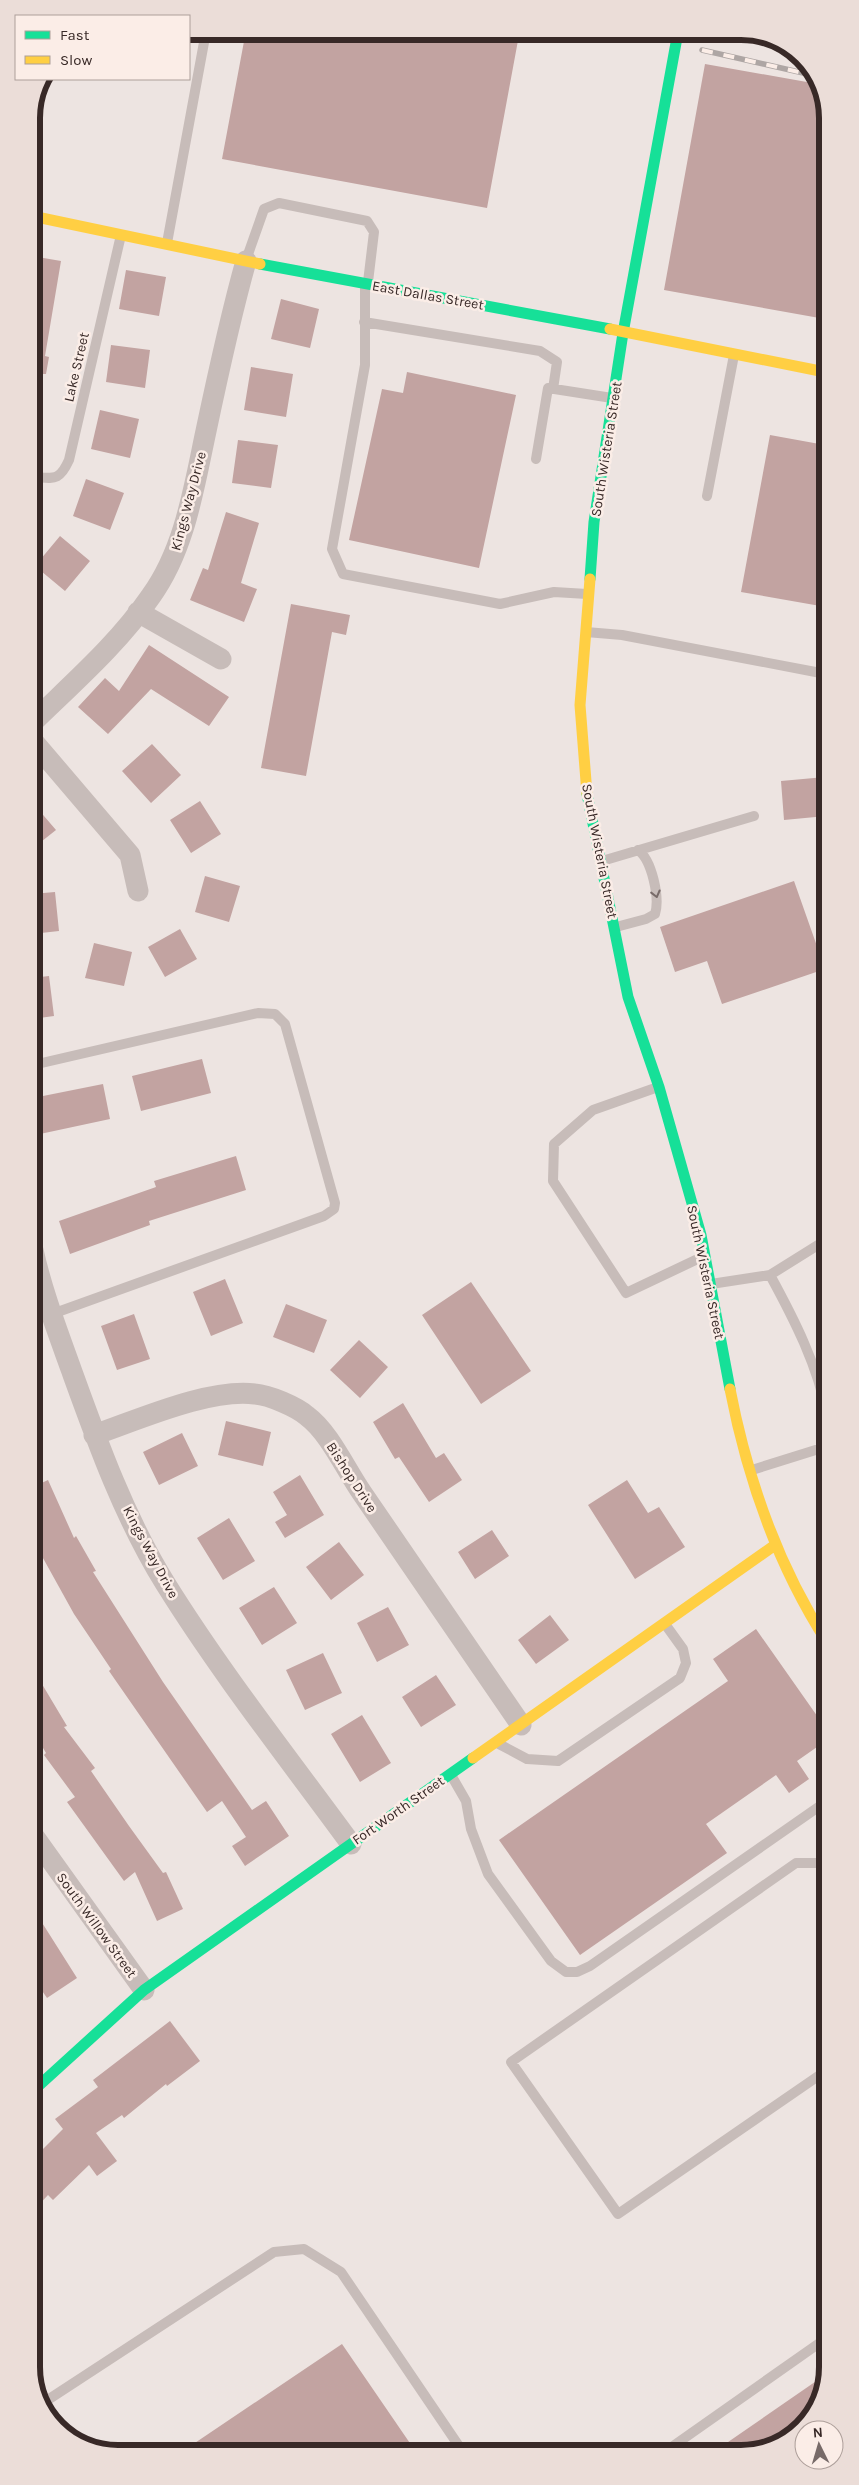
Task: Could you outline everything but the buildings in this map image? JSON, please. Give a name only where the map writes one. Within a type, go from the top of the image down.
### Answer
[{"type":"street","name":"South Wisteria Street","points":[[677,40],[624,333],[594,522],[587,594],[581,714],[587,796],[628,997],[659,1087],[705,1256],[738,1430],[775,1545],[809,1614],[819,1630]]},
{"type":"street","name":"East Dallas Street","points":[[40,218],[246,261],[819,371]]},
{"type":"street","name":"Kings Way Drive","points":[[40,715],[126,632],[138,612],[152,596],[174,555],[189,506],[230,320],[246,261]]},
{"type":"street","points":[[138,612],[221,659]]},
{"type":"street","points":[[40,749],[130,855],[138,891]]},
{"type":"street","name":"Kings Way Drive","points":[[40,1274],[94,1435],[139,1534],[165,1582],[244,1699],[351,1844]]},
{"type":"street","name":"Bishop Drive","points":[[94,1435],[188,1403],[229,1395],[255,1394],[274,1399],[308,1416],[326,1438],[354,1482],[521,1724]]},
{"type":"street","name":"Fort Worth Street","points":[[40,2085],[144,1990],[775,1545]]},
{"type":"street","name":"South Willow Street","points":[[40,1843],[144,1990]]},
{"type":"lane","points":[[166,244],[204,40]]},
{"type":"lane","points":[[246,261],[264,209],[279,203],[367,221],[374,232],[366,283],[364,322],[365,365],[332,549],[343,574],[500,604],[554,592],[587,594]]},
{"type":"lane","name":"Lake Street","points":[[40,478],[57,478],[63,474],[69,460],[122,234]]},
{"type":"lane","points":[[364,322],[540,352],[556,362],[553,389]]},
{"type":"lane","points":[[707,496],[734,354]]},
{"type":"lane","points":[[536,459],[548,388],[614,398]]},
{"type":"lane","points":[[585,632],[622,635],[819,673]]},
{"type":"lane","points":[[601,861],[754,816]]},
{"type":"lane","points":[[614,928],[646,919],[655,914],[657,908],[658,903],[648,864],[644,855],[638,850]]},
{"type":"lane","points":[[40,1063],[258,1013],[275,1014],[285,1024],[335,1203],[334,1209],[324,1216],[52,1314]]},
{"type":"lane","points":[[659,1087],[593,1110],[554,1144],[553,1181],[626,1293],[705,1256]]},
{"type":"lane","points":[[710,1284],[770,1275],[819,1244]]},
{"type":"lane","points":[[770,1275],[788,1308],[819,1381]]},
{"type":"lane","points":[[750,1470],[819,1450]]},
{"type":"lane","points":[[495,1742],[528,1759],[558,1762],[680,1678],[686,1663],[683,1649],[664,1623]]},
{"type":"lane","points":[[450,1774],[466,1801],[471,1830],[488,1874],[551,1961],[566,1972],[577,1972],[590,1966],[819,1807]]},
{"type":"lane","points":[[819,1863],[796,1863],[511,2062],[618,2214],[819,2076]]},
{"type":"lane","points":[[47,2400],[274,2252],[304,2250],[341,2272],[458,2445]]},
{"type":"lane","points":[[675,2445],[819,2343]]},
{"type":"railway","points":[[702,50],[805,73]]},
{"type":"traffic: fast","points":[[590,579],[594,522],[623,333],[677,40]]},
{"type":"traffic: fast","points":[[260,264],[610,329]]},
{"type":"traffic: fast","points":[[587,794],[628,997],[659,1087],[701,1235],[730,1389]]},
{"type":"traffic: fast","points":[[40,2085],[144,1990],[473,1758]]},
{"type":"traffic: slow","points":[[40,218],[260,264]]},
{"type":"traffic: slow","points":[[610,329],[819,371]]},
{"type":"traffic: slow","points":[[587,794],[580,705],[590,579]]},
{"type":"traffic: slow","points":[[730,1389],[745,1455],[766,1520],[794,1583],[819,1629]]},
{"type":"traffic: slow","points":[[473,1758],[775,1545]]}]
